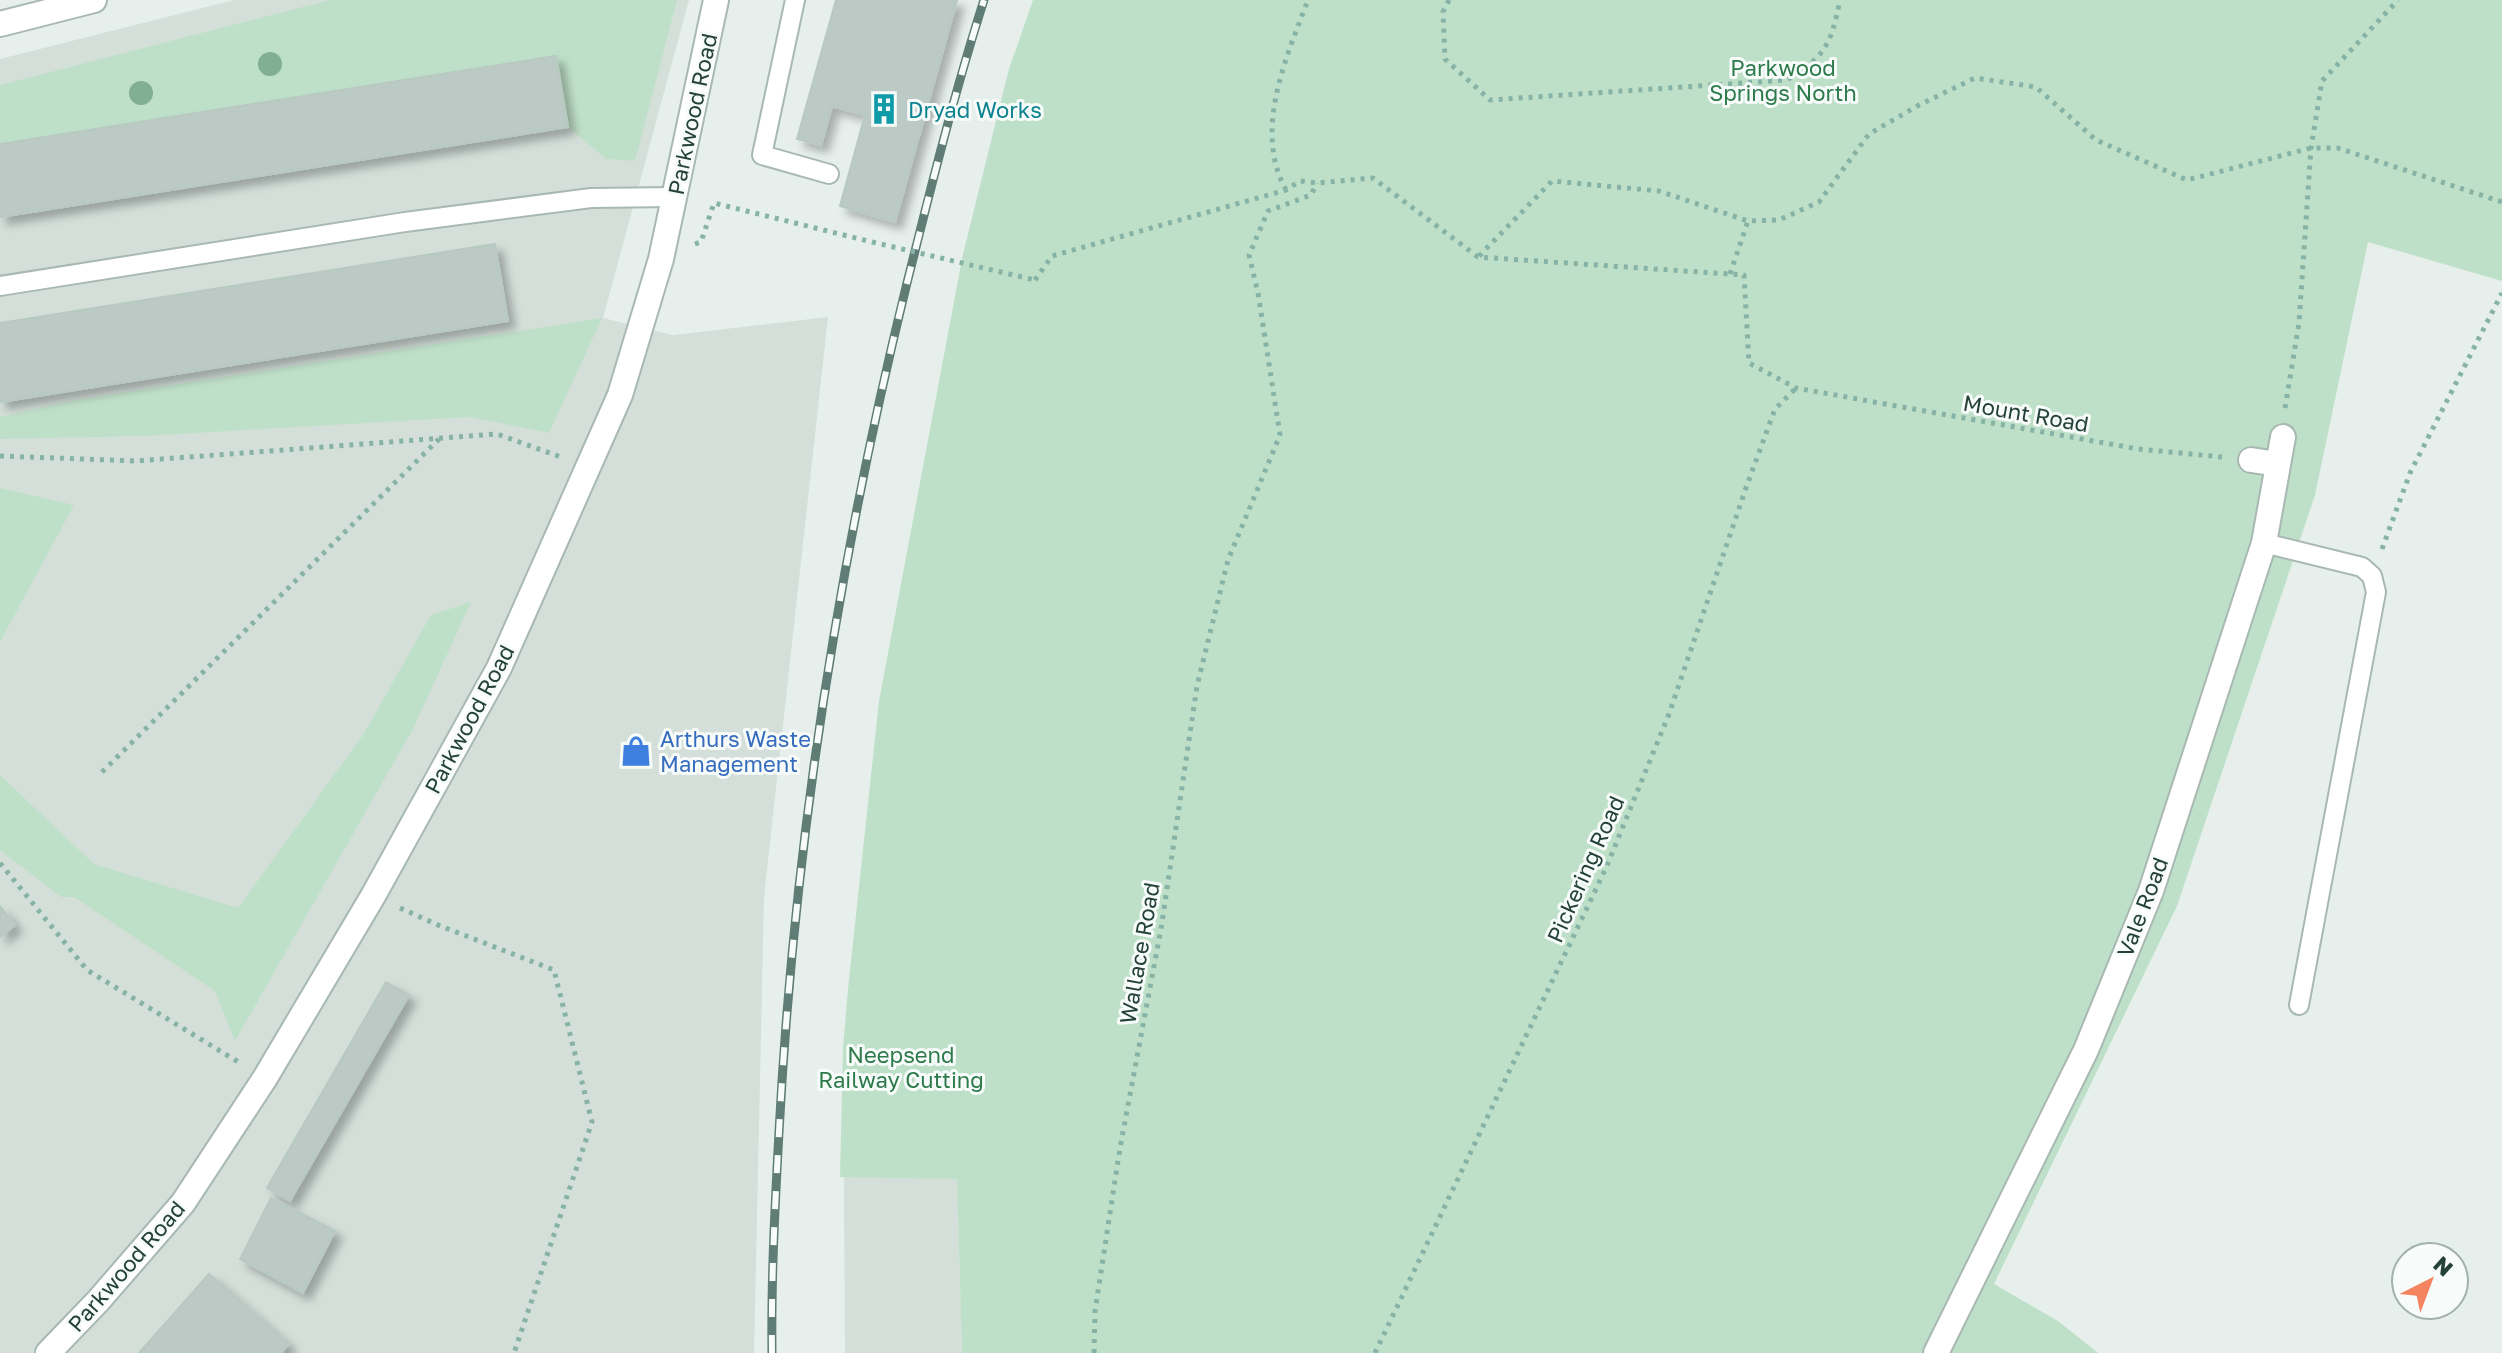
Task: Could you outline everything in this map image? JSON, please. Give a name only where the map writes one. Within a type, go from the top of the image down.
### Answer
[{"type":"street","points":[[0,24],[94,0]]},
{"type":"street","name":"Parkwood Road","points":[[48,1353],[183,1203],[265,1078],[373,896],[499,668],[620,395],[661,259],[716,0]]},
{"type":"street","name":"Vale Road","points":[[1936,1353],[2086,1050],[2145,906],[2264,543],[2283,437]]},
{"type":"street","points":[[2251,460],[2278,464]]},
{"type":"lane","points":[[795,0],[762,155],[829,174]]},
{"type":"lane","points":[[0,286],[405,222],[591,198],[674,197]]},
{"type":"lane","points":[[2264,543],[2362,567],[2372,576],[2376,592],[2299,1005]]},
{"type":"path","points":[[1286,190],[1274,162],[1273,112],[1308,0]]},
{"type":"path","points":[[1449,0],[1443,12],[1445,59],[1490,100],[1787,80],[1813,64],[1833,34],[1840,0]]},
{"type":"path","points":[[2283,437],[2284,412],[2299,323],[2311,148],[2322,81],[2398,0]]},
{"type":"path","points":[[1478,257],[1552,181],[1659,191],[1748,221],[1779,220],[1819,202],[1869,134],[1975,78],[2036,87],[2096,140],[2187,180],[2311,148],[2338,148],[2502,202]]},
{"type":"path","points":[[661,259],[701,242],[714,203],[1035,280],[1052,256],[1286,190],[1300,181],[1317,183],[1373,178],[1478,257],[1730,274],[1748,221]]},
{"type":"path","name":"Wallace Road","points":[[1094,1353],[1095,1311],[1120,1148],[1161,929],[1197,686],[1228,560],[1280,435],[1258,293],[1249,255],[1268,211],[1311,195],[1317,183]]},
{"type":"path","name":"Mount Road","points":[[1730,274],[1744,275],[1749,363],[1796,388],[2138,449],[2251,460]]},
{"type":"path","points":[[2372,576],[2410,473],[2502,293]]},
{"type":"path","name":"Pickering Road","points":[[1375,1353],[1606,868],[1669,714],[1775,409],[1796,388]]},
{"type":"path","points":[[0,456],[135,461],[497,434],[588,467]]},
{"type":"path","points":[[102,772],[440,438]]},
{"type":"path","points":[[0,863],[87,970],[265,1078]]},
{"type":"path","points":[[373,896],[554,970],[592,1122],[514,1353]]},
{"type":"shaded area","points":[[234,0],[689,0],[603,318],[673,335],[828,317],[764,897],[754,1353],[0,1353],[0,59]]},
{"type":"shaded area","points":[[843,1049],[954,1056],[962,1353],[845,1353]]},
{"type":"green space","points":[[330,0],[677,0],[635,161],[606,159],[568,127],[556,56],[0,144],[0,85]]},
{"type":"green space","points":[[1033,0],[2502,0],[2502,281],[2368,242],[2315,495],[2177,906],[1994,1284],[2058,1321],[2098,1353],[962,1353],[957,1179],[840,1177],[843,1049],[879,701],[963,254],[1009,69]]},
{"type":"green space","points":[[602,318],[549,433],[471,417],[144,436],[0,439],[0,417],[76,400]]},
{"type":"green space","points":[[0,488],[74,505],[0,642]]},
{"type":"green space","points":[[471,602],[413,729],[235,1041],[215,991],[74,897],[61,897],[0,850],[0,775],[94,864],[238,908],[363,735],[431,615]]},
{"type":"building","name":"Dryad Works","points":[[836,0],[957,0],[895,222],[840,206],[865,115],[832,106],[821,145],[797,139]]},
{"type":"building","points":[[556,56],[568,127],[0,217],[0,144]]},
{"type":"building","points":[[495,244],[508,321],[0,402],[0,323]]},
{"type":"building","points":[[0,906],[15,925],[0,937]]},
{"type":"building","points":[[386,982],[409,995],[290,1201],[267,1188]]},
{"type":"building","points":[[271,1198],[335,1231],[303,1293],[240,1259]]},
{"type":"building","points":[[209,1274],[289,1344],[281,1353],[139,1353]]},
{"type":"railway","points":[[772,1353],[775,1215],[786,1025],[808,812],[823,706],[840,601],[882,391],[933,179],[984,0]]},
{"type":"place","name":"Dryad Works","points":[[884,109]]},
{"type":"place","name":"Arthurs Waste Management","points":[[636,751]]},
{"type":"park label","name":"Parkwood Springs North","points":[[1783,80]]},
{"type":"park label","name":"Neepsend Railway Cutting","points":[[901,1066]]}]
